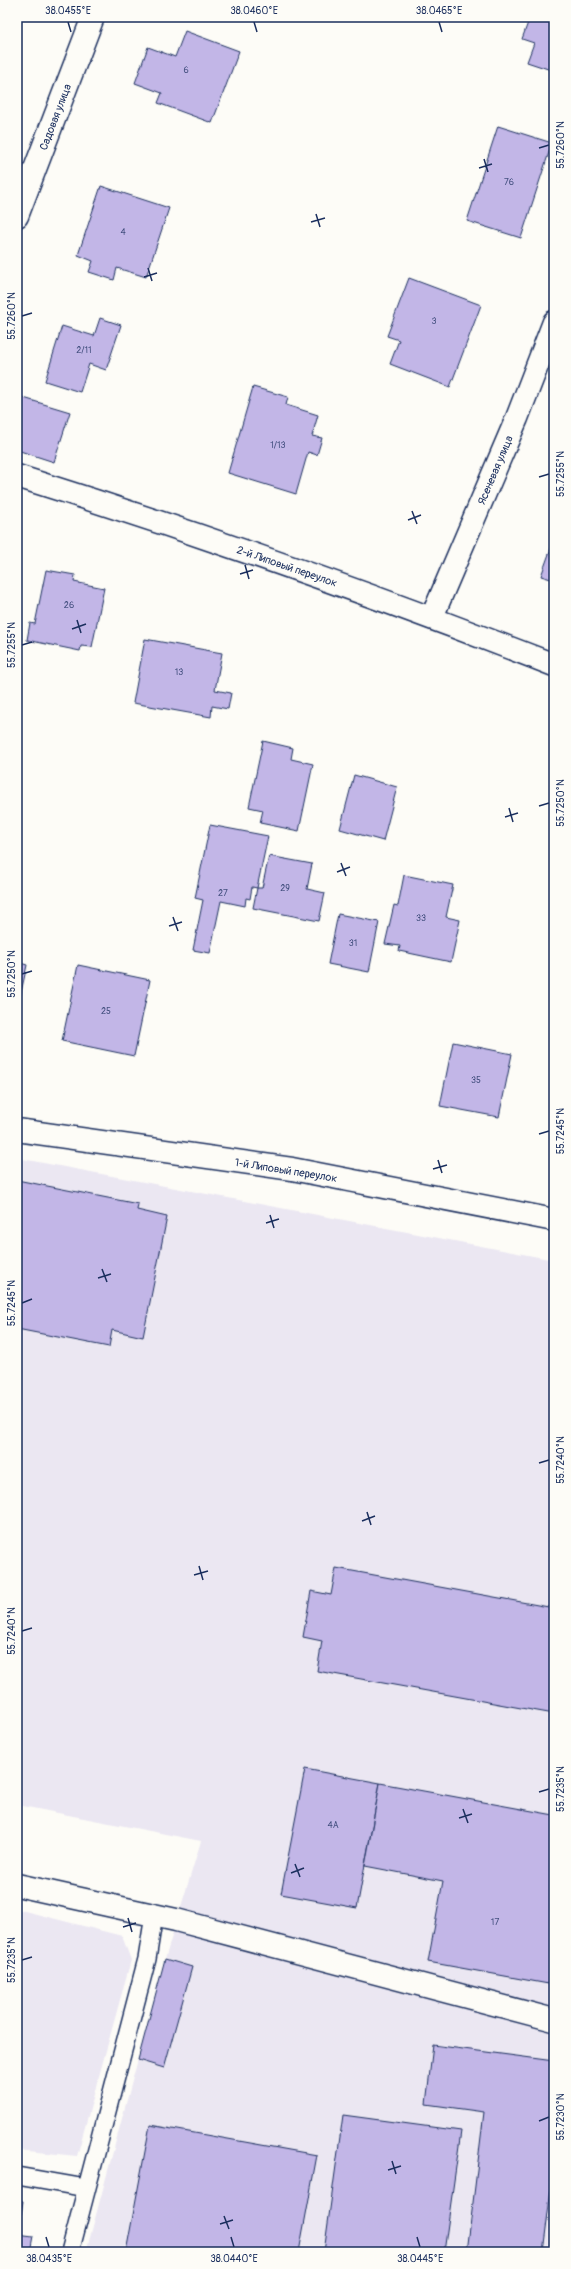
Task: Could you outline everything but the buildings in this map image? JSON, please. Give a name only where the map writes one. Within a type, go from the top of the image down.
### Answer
[{"type":"street","name":"Садовая улица","points":[[17,216],[93,17]]},
{"type":"street","name":"Ясеневая улица","points":[[432,617],[517,418],[554,322]]},
{"type":"street","name":"2-й Липовый переулок","points":[[17,476],[143,515],[432,617],[554,665]]},
{"type":"street","name":"1-й Липовый переулок","points":[[17,1130],[292,1169],[554,1220]]},
{"type":"street","points":[[17,1885],[154,1915],[554,2020]]},
{"type":"lane","points":[[70,2252],[147,1959],[154,1915]]},
{"type":"lane","points":[[17,2176],[86,2188]]},
{"type":"shaded area","points":[[17,1158],[554,1260],[554,2252],[86,2252],[165,1959],[201,1841],[17,1805]]},
{"type":"shaded area","points":[[17,1909],[122,1936],[131,1960],[77,2156],[17,2150]]}]
